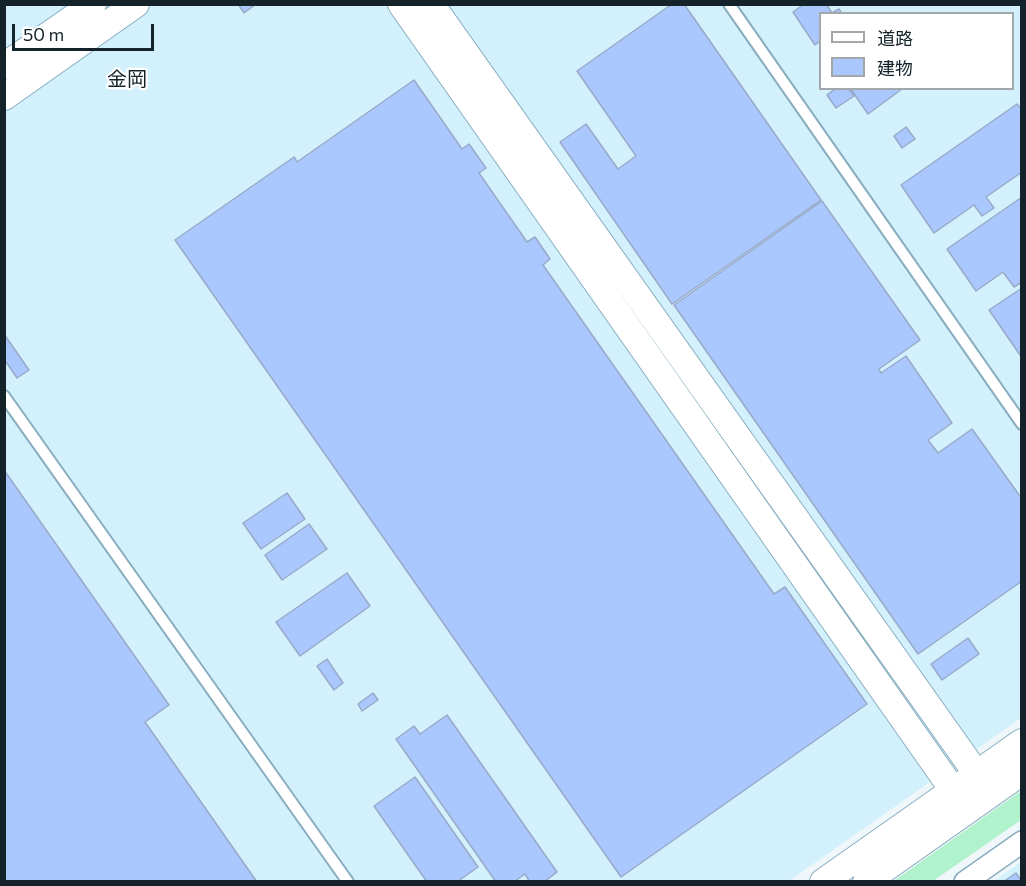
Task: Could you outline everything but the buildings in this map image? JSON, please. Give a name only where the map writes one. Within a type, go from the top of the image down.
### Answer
[{"type":"street","points":[[4,66],[93,4]]},
{"type":"street","points":[[4,97],[136,4]]},
{"type":"street","points":[[401,4],[960,800]]},
{"type":"street","points":[[431,4],[984,784]]},
{"type":"street","points":[[823,882],[984,784],[1022,742]]},
{"type":"street","points":[[984,784],[1022,772]]},
{"type":"street","points":[[866,882],[960,800]]},
{"type":"street","points":[[965,882],[1022,842]]},
{"type":"lane","points":[[729,4],[1022,424]]},
{"type":"lane","points":[[4,396],[348,882]]},
{"type":"shaded area","points":[[5,5],[1021,5],[1021,718],[789,881],[5,882]]},
{"type":"shaded area","points":[[1021,862],[1021,881],[994,881]]},
{"type":"green space","points":[[1021,791],[1021,820],[933,881],[894,881]]},
{"type":"district","name":"金岡","points":[[127,79]]}]
